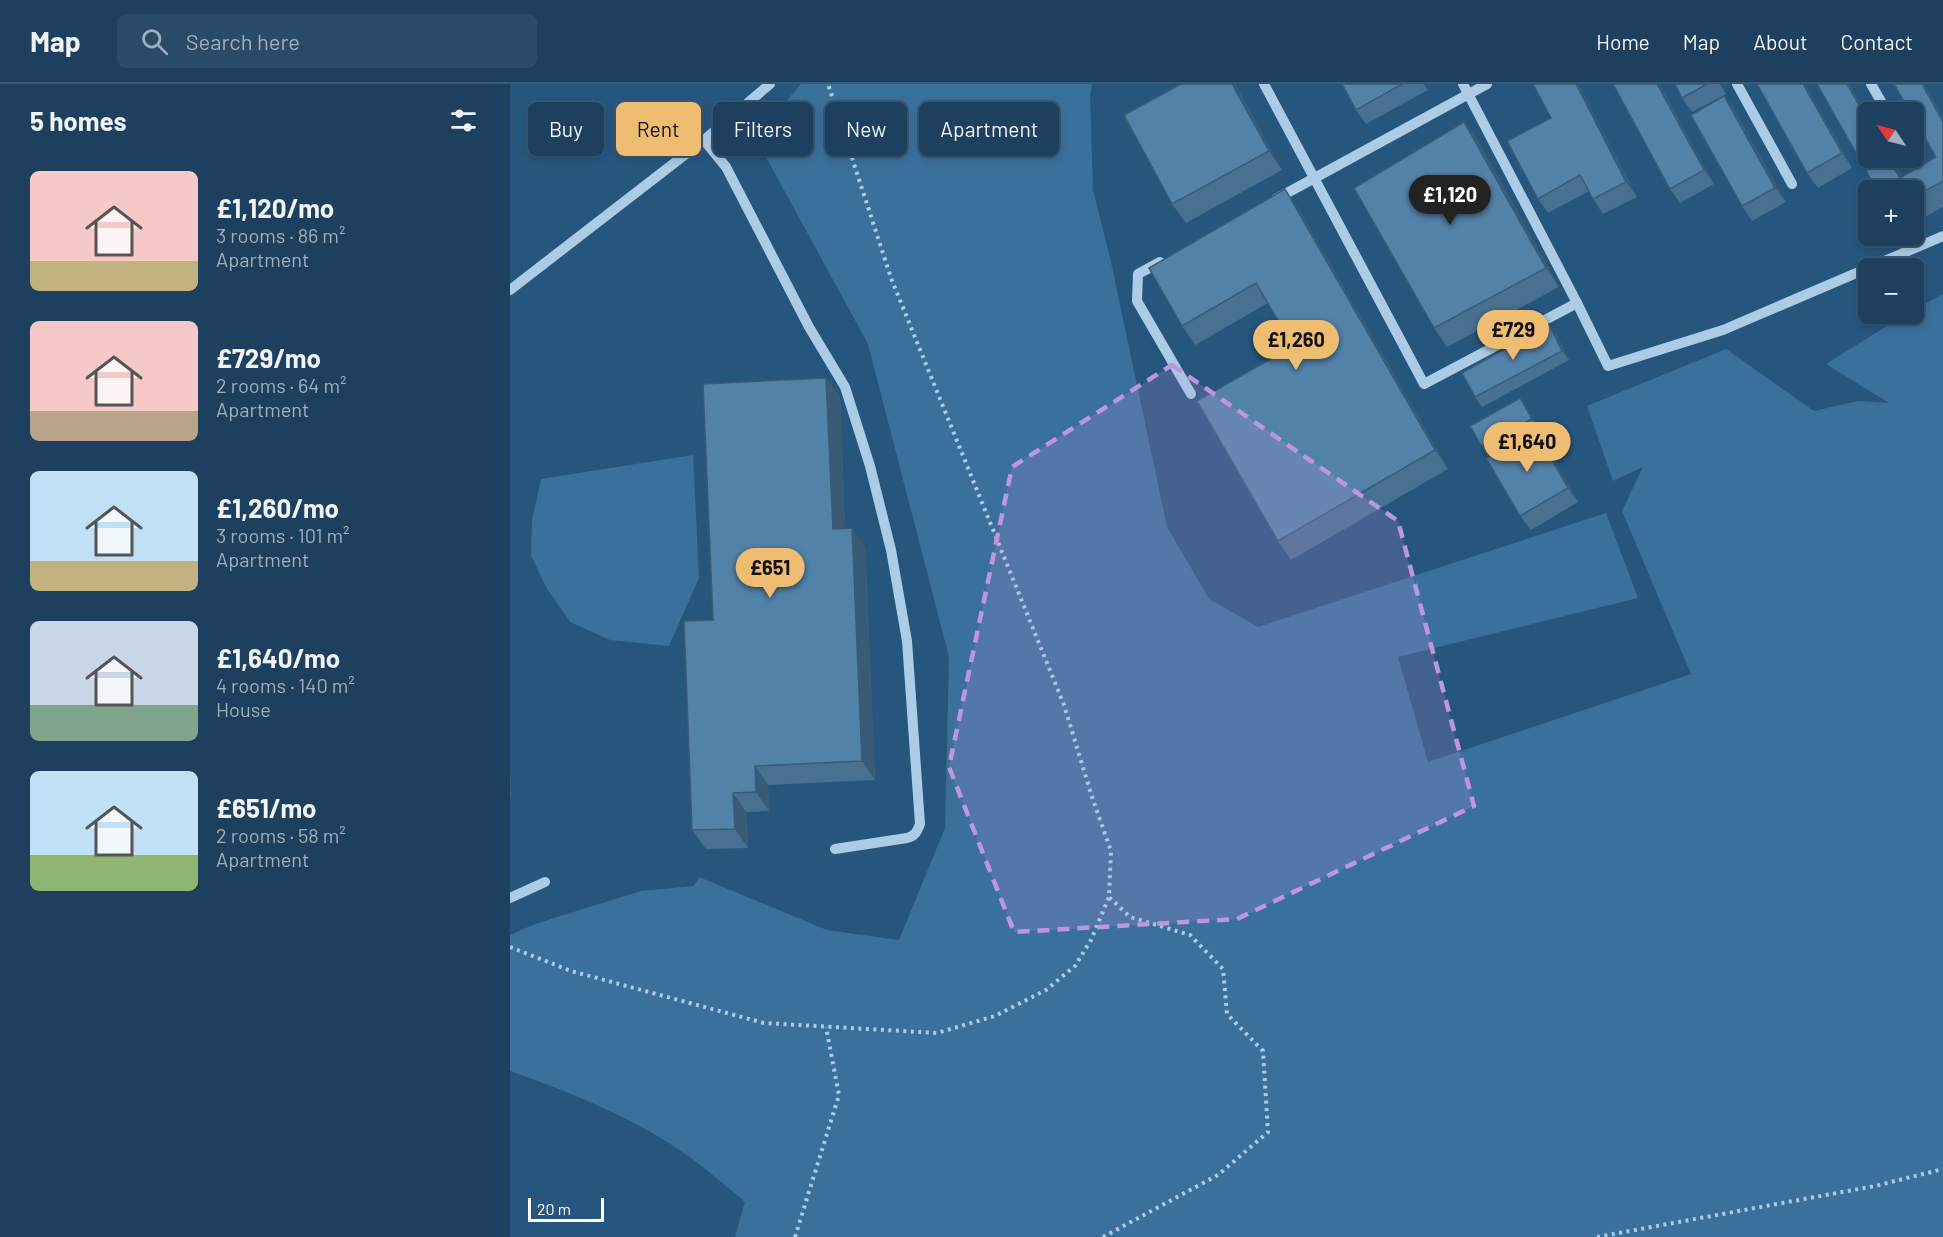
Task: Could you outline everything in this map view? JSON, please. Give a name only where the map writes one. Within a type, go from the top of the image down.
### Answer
[{"type":"lane","points":[[510,290],[704,140],[770,84]]},
{"type":"lane","points":[[1264,84],[1424,384],[1577,303]]},
{"type":"lane","points":[[1463,84],[1608,366],[1723,330],[1943,236]]},
{"type":"lane","points":[[1263,206],[1487,84]]},
{"type":"lane","points":[[1737,84],[1792,184]]},
{"type":"lane","points":[[1871,84],[1881,102]]},
{"type":"lane","points":[[704,140],[726,166],[809,327],[845,387],[870,466],[891,550],[907,641],[920,824],[918,832],[907,838],[835,849]]},
{"type":"lane","points":[[1169,257],[1138,274],[1137,301],[1191,394]]},
{"type":"lane","points":[[510,898],[545,882]]},
{"type":"path","points":[[1104,1237],[1218,1175],[1268,1132],[1263,1051],[1227,1014],[1223,969],[1191,935],[1130,917],[1109,897]]},
{"type":"path","points":[[795,1237],[839,1095],[826,1027]]},
{"type":"path","points":[[1597,1237],[1863,1188],[1943,1169]]},
{"type":"highlighted area","points":[[1172,365],[1398,521],[1474,806],[1237,919],[1014,932],[949,767],[1012,467]]},
{"type":"shaded area","points":[[801,84],[1092,84],[1090,96],[1093,190],[1111,262],[1167,527],[1209,599],[1258,627],[1606,513],[1638,598],[1398,657],[1428,762],[1691,674],[1622,511],[1643,467],[1613,481],[1587,406],[1726,349],[1814,411],[1858,401],[1889,403],[1826,364],[1890,324],[1924,324],[1924,304],[1943,294],[1943,1237],[735,1237],[745,1202],[691,1158],[627,1119],[510,1071],[510,935],[535,924],[641,891],[694,886],[699,877],[827,930],[899,940],[945,828],[949,657],[867,342],[765,156],[813,156],[813,102],[785,102]]},
{"type":"shaded area","points":[[693,455],[699,578],[669,646],[610,640],[570,622],[546,587],[531,555],[532,521],[541,479]]},
{"type":"building","points":[[1181,84],[1232,84],[1269,151],[1172,204],[1124,115]]},
{"type":"building","points":[[1342,84],[1402,84],[1356,110]]},
{"type":"building","points":[[1533,84],[1576,84],[1626,182],[1593,199],[1580,175],[1538,199],[1507,141],[1551,118]]},
{"type":"building","points":[[1613,84],[1657,84],[1704,170],[1670,189]]},
{"type":"building","points":[[1675,84],[1707,84],[1682,98]]},
{"type":"building","points":[[1757,84],[1803,84],[1842,153],[1807,173]]},
{"type":"building","points":[[1817,84],[1847,84],[1858,104],[1858,156]]},
{"type":"building","points":[[1894,84],[1922,84],[1943,122],[1943,181],[1924,191],[1924,180],[1871,180],[1865,168],[1894,168],[1900,178],[1917,168],[1924,168],[1924,164],[1936,157],[1924,136],[1924,102],[1904,102]]},
{"type":"building","points":[[1724,96],[1775,188],[1742,206],[1691,115]]},
{"type":"building","points":[[1464,122],[1546,268],[1434,328],[1354,188]]},
{"type":"building","points":[[1285,189],[1435,450],[1278,541],[1197,401],[1293,346],[1256,283],[1182,326],[1149,268]]},
{"type":"building","points":[[1549,324],[1562,351],[1475,397],[1462,373]]},
{"type":"building","points":[[826,378],[833,529],[852,528],[862,761],[755,766],[756,792],[733,793],[735,829],[692,830],[684,621],[713,620],[703,384]]},
{"type":"building","points":[[1520,398],[1532,419],[1482,447],[1470,426]]},
{"type":"building","points":[[1534,429],[1568,488],[1520,516],[1486,458]]}]
